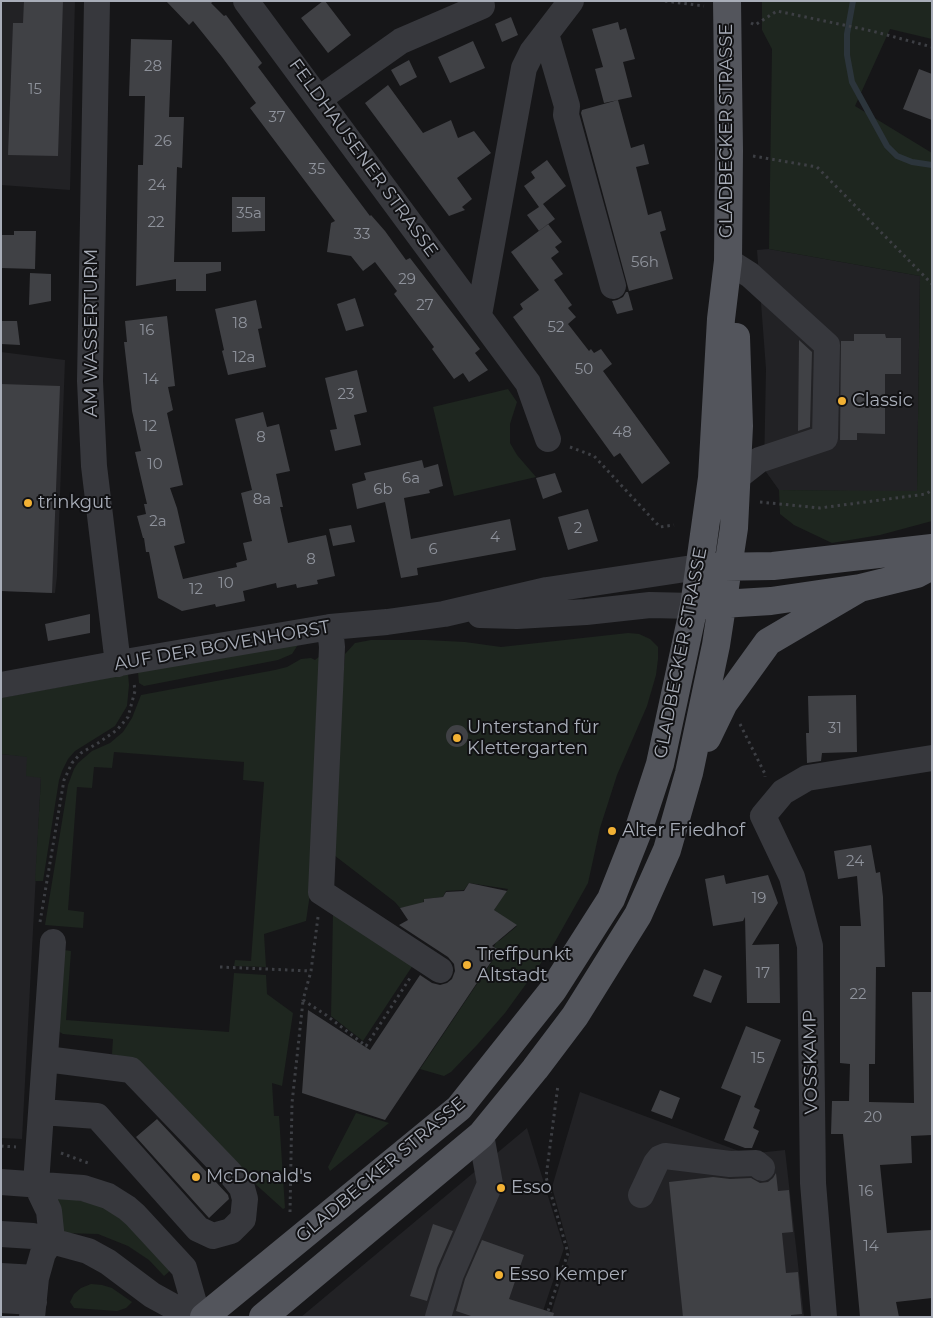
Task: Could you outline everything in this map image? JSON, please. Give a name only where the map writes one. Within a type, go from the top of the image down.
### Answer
[{"type":"main road","name":"GLADBECKER STRASSE","points":[[204,1317],[459,1108],[553,990],[611,899],[638,831],[660,764],[694,606],[712,478],[721,319],[728,262],[727,5]]},
{"type":"main road","name":"GLADBECKER STRASSE","points":[[263,1317],[481,1136],[575,1016],[638,915],[667,850],[689,773],[716,645],[734,528],[739,426],[736,328],[728,262]]},
{"type":"main road","points":[[698,567],[774,566],[932,548]]},
{"type":"main road","points":[[694,606],[771,601],[860,588],[917,574],[932,566]]},
{"type":"main road","points":[[689,773],[724,704],[768,642],[860,588]]},
{"type":"street","name":"AM WASSERTURM","points":[[97,1],[90,380],[94,466],[125,662]]},
{"type":"street","name":"FELDHAUSENER STRASSE","points":[[246,1],[528,383],[548,439]]},
{"type":"street","points":[[479,315],[524,68],[532,52],[571,1]]},
{"type":"street","points":[[319,99],[402,41],[482,6]]},
{"type":"street","points":[[546,34],[567,106],[566,115],[613,286]]},
{"type":"street","points":[[728,262],[750,275],[827,345],[825,438],[759,460],[736,478]]},
{"type":"street","name":"AUF DER BOVENHORST","points":[[1,685],[330,627],[444,614],[547,590],[698,567]]},
{"type":"street","name":"AUF DER BOVENHORST","points":[[444,614],[517,616],[586,612],[650,605],[694,606]]},
{"type":"street","points":[[330,627],[332,647],[321,892],[432,965]]},
{"type":"street","points":[[763,816],[783,792],[807,778],[932,758]]},
{"type":"street","name":"VOSSKAMP","points":[[763,816],[792,877],[810,946],[812,1184],[824,1317]]},
{"type":"street","points":[[34,1299],[48,1246],[49,1211],[36,1184],[53,942]]},
{"type":"street","points":[[42,1112],[97,1116],[198,1229],[213,1236],[231,1231],[243,1220],[245,1199],[242,1188],[230,1173],[131,1070],[46,1059]]},
{"type":"street","points":[[438,1317],[451,1274],[490,1184],[481,1136]]},
{"type":"street","points":[[642,1195],[656,1163],[665,1156],[730,1164],[756,1163],[762,1168]]},
{"type":"street","points":[[1,1182],[76,1186],[97,1192],[118,1202],[135,1215],[184,1268],[198,1317]]},
{"type":"street","points":[[1,1234],[33,1236],[48,1246]]},
{"type":"street","points":[[1,1250],[48,1246],[88,1251],[108,1262],[152,1295],[192,1317]]},
{"type":"street","points":[[1,1276],[34,1299]]},
{"type":"street","points":[[1,1300],[34,1299]]},
{"type":"path","points":[[664,1],[727,5],[754,26],[777,11],[872,31],[932,47]]},
{"type":"path","points":[[751,155],[817,167],[932,284]]},
{"type":"path","points":[[548,439],[594,456],[660,527],[674,525]]},
{"type":"path","points":[[753,502],[820,508],[926,494],[932,490]]},
{"type":"path","points":[[53,942],[39,926],[64,780],[72,763],[81,753],[117,730],[128,717],[135,691],[125,662]]},
{"type":"path","points":[[740,724],[765,774],[763,816]]},
{"type":"path","points":[[290,1212],[292,1103],[303,1000],[311,971],[321,892]]},
{"type":"path","points":[[303,1000],[366,1046],[432,965]]},
{"type":"path","points":[[220,967],[311,971]]},
{"type":"path","points":[[546,1317],[568,1253],[546,1177],[558,1085]]},
{"type":"shaded area","points":[[1,1],[75,1],[70,190],[1,185]]},
{"type":"shaded area","points":[[762,1],[932,1],[932,39],[890,29],[855,106],[932,153],[932,521],[880,535],[832,543],[794,525],[780,514],[779,490],[917,491],[920,276],[769,249],[772,49],[762,30]]},
{"type":"shaded area","name":"Classic","points":[[769,249],[920,276],[917,492],[779,490],[764,469],[766,369],[757,250]]},
{"type":"shaded area","name":"trinkgut","points":[[1,352],[65,360],[55,593],[1,591]]},
{"type":"shaded area","points":[[508,389],[517,402],[510,424],[510,443],[517,455],[536,477],[454,496],[433,407]]},
{"type":"shaded area","points":[[628,633],[639,634],[650,639],[658,647],[656,675],[647,706],[617,775],[600,828],[588,883],[539,966],[505,1013],[477,1045],[451,1072],[444,1076],[420,1069],[499,951],[494,947],[497,940],[499,941],[517,926],[494,910],[508,889],[469,883],[464,890],[446,891],[443,897],[424,899],[423,904],[400,908],[395,902],[330,852],[345,654],[355,643],[371,640],[465,642],[501,647]]},
{"type":"shaded area","points":[[299,643],[292,654],[278,660],[144,686],[139,683],[138,672]]},
{"type":"shaded area","points":[[321,655],[314,867],[306,921],[264,934],[266,967],[234,966],[235,960],[251,961],[264,782],[243,780],[244,762],[114,752],[112,768],[94,767],[92,788],[77,787],[68,910],[84,912],[83,928],[45,925],[68,785],[74,769],[92,751],[110,743],[123,732],[132,718],[141,695],[275,670],[287,667],[301,659],[311,658],[315,660]]},
{"type":"shaded area","points":[[128,674],[127,706],[115,726],[75,751],[68,759],[62,771],[43,881],[35,881],[41,778],[26,776],[27,757],[1,754],[1,698]]},
{"type":"shaded area","points":[[1,754],[27,756],[41,778],[22,1139],[1,1138]]},
{"type":"shaded area","points":[[333,913],[415,962],[363,1041],[331,1016]]},
{"type":"shaded area","points":[[64,950],[71,951],[66,1020],[229,1032],[234,973],[266,975],[267,994],[293,1013],[282,1086],[272,1083],[274,1116],[279,1116],[285,1208],[283,1209],[211,1144],[136,1060],[112,1054],[113,1039],[63,1034],[58,1031]]},
{"type":"shaded area","points":[[580,1092],[747,1154],[785,1150],[804,1317],[550,1317],[570,1253],[552,1187]]},
{"type":"shaded area","points":[[356,1113],[389,1123],[330,1171],[328,1167]]},
{"type":"shaded area","name":"Esso","points":[[527,1128],[564,1248],[541,1317],[301,1317]]},
{"type":"shaded area","points":[[56,1195],[102,1206],[122,1218],[171,1270],[164,1276],[149,1260],[128,1246],[98,1234],[62,1233]]},
{"type":"shaded area","points":[[91,1284],[112,1288],[132,1302],[126,1308],[117,1311],[74,1308],[70,1302],[74,1294],[81,1288]]},
{"type":"building","points":[[24,1],[63,1],[58,156],[8,155],[13,23],[23,23]]},
{"type":"building","points":[[166,1],[214,1],[211,3],[224,16],[226,15],[262,63],[258,67],[370,216],[385,231],[406,260],[410,258],[480,349],[475,353],[488,370],[469,382],[463,373],[454,379],[432,349],[434,347],[394,294],[397,291],[375,262],[363,271],[351,256],[327,252],[331,223],[335,221],[250,108],[256,103],[222,57],[193,21],[189,25]]},
{"type":"building","points":[[325,1],[351,35],[328,53],[301,18]]},
{"type":"building","points":[[511,17],[518,35],[502,42],[495,24]]},
{"type":"building","points":[[618,22],[620,30],[626,28],[635,59],[623,62],[632,97],[604,103],[595,69],[603,67],[592,29]]},
{"type":"building","points":[[131,39],[172,40],[169,117],[184,117],[182,168],[177,167],[174,262],[221,262],[221,271],[206,274],[206,291],[176,291],[176,279],[136,286],[138,165],[143,165],[145,96],[129,96]]},
{"type":"building","points":[[473,41],[485,68],[450,83],[438,57]]},
{"type":"building","points":[[409,60],[417,77],[400,86],[391,70]]},
{"type":"building","points":[[919,69],[932,74],[932,120],[903,109]]},
{"type":"building","points":[[388,85],[423,133],[451,120],[458,138],[474,131],[491,153],[457,178],[472,199],[462,207],[465,210],[449,216],[365,103]]},
{"type":"building","points":[[618,100],[631,148],[644,144],[649,164],[636,167],[648,215],[661,211],[666,230],[660,232],[673,279],[629,291],[581,113],[582,110]]},
{"type":"building","points":[[547,160],[566,186],[543,204],[555,219],[539,231],[527,215],[539,207],[524,186],[535,178],[531,172]]},
{"type":"building","points":[[232,197],[265,197],[265,231],[232,232]]},
{"type":"building","points":[[548,224],[562,242],[555,247],[559,252],[551,258],[563,274],[554,280],[572,305],[568,308],[576,317],[568,324],[589,351],[591,349],[594,353],[601,349],[612,364],[603,371],[670,463],[642,484],[620,453],[614,457],[513,317],[523,309],[520,304],[539,290],[511,252]]},
{"type":"building","points":[[14,231],[36,231],[35,269],[1,268],[1,235],[14,235]]},
{"type":"building","points":[[30,273],[51,274],[51,301],[29,305]]},
{"type":"building","points":[[628,292],[633,310],[617,314],[612,301],[623,297]]},
{"type":"building","points":[[355,298],[364,326],[346,331],[337,304]]},
{"type":"building","points":[[256,300],[262,328],[258,329],[266,367],[228,375],[215,309]]},
{"type":"building","points":[[167,316],[175,386],[168,387],[173,410],[167,413],[183,485],[170,488],[185,543],[174,546],[183,579],[237,567],[236,563],[247,560],[243,543],[252,541],[241,493],[252,490],[235,419],[263,412],[267,427],[279,424],[290,471],[276,474],[283,507],[280,507],[288,543],[326,535],[335,576],[317,580],[318,584],[297,588],[296,584],[277,588],[276,583],[243,591],[245,601],[216,607],[215,604],[182,611],[158,598],[149,552],[146,552],[137,516],[146,514],[144,504],[147,504],[135,452],[141,451],[132,411],[124,342],[127,342],[125,321]]},
{"type":"building","points":[[1,321],[17,321],[20,345],[1,344]]},
{"type":"building","points":[[854,334],[885,334],[886,338],[901,338],[901,374],[885,374],[885,434],[857,433],[857,440],[840,440],[841,341],[854,341]]},
{"type":"building","points":[[799,340],[812,352],[810,427],[798,431]]},
{"type":"building","points":[[357,370],[367,412],[354,415],[361,445],[335,451],[330,430],[337,429],[325,378]]},
{"type":"building","name":"trinkgut","points":[[1,384],[60,386],[52,593],[1,591]]},
{"type":"building","points":[[422,460],[424,468],[438,464],[443,486],[429,490],[430,493],[404,498],[411,539],[510,519],[516,550],[417,568],[418,575],[401,578],[385,502],[357,509],[352,484],[366,480],[364,473]]},
{"type":"building","points":[[555,473],[562,492],[543,499],[536,478]]},
{"type":"building","points":[[588,509],[598,541],[568,550],[558,517]]},
{"type":"building","points":[[351,525],[355,542],[333,546],[329,529]]},
{"type":"building","points":[[90,614],[90,633],[48,641],[45,624]]},
{"type":"building","points":[[856,695],[857,752],[822,753],[821,761],[807,763],[806,733],[809,733],[808,696]]},
{"type":"building","name":"Unterstand für Klettergarten","points":[[453,725],[461,725],[468,732],[468,740],[461,747],[453,747],[446,740],[446,732]]},
{"type":"building","points":[[871,845],[876,873],[880,872],[883,897],[885,967],[876,967],[875,1064],[869,1064],[869,1102],[914,1103],[912,992],[932,992],[932,1135],[911,1136],[912,1163],[880,1165],[887,1233],[932,1230],[932,1298],[896,1302],[899,1317],[860,1317],[843,1134],[831,1134],[832,1101],[849,1101],[850,1064],[840,1063],[840,926],[861,926],[857,876],[838,879],[834,851]]},
{"type":"building","points":[[724,875],[726,884],[768,875],[778,903],[752,945],[779,944],[780,1003],[747,1003],[745,917],[743,921],[713,926],[705,879]]},
{"type":"building","points":[[469,883],[507,891],[494,910],[517,925],[492,946],[499,950],[385,1120],[302,1093],[308,1010],[370,1050],[420,975],[432,983],[440,985],[452,979],[455,971],[454,964],[448,957],[399,925],[408,920],[400,908],[424,902],[424,899],[443,897],[446,892],[464,891]]},
{"type":"building","points":[[704,969],[722,976],[711,1003],[693,996]]},
{"type":"building","points":[[746,1026],[781,1040],[754,1107],[760,1110],[753,1128],[759,1131],[752,1148],[745,1148],[724,1140],[741,1096],[721,1088]]},
{"type":"building","points":[[660,1090],[680,1098],[672,1119],[651,1111]]},
{"type":"building","name":"McDonald's","points":[[157,1119],[228,1195],[229,1199],[209,1218],[136,1137]]},
{"type":"building","points":[[776,1173],[778,1191],[789,1190],[793,1232],[782,1233],[786,1273],[798,1272],[802,1314],[791,1315],[791,1317],[683,1317],[669,1182],[713,1177],[730,1179],[751,1178],[760,1183],[768,1182]]},
{"type":"building","points":[[433,1224],[453,1231],[437,1268],[427,1301],[410,1296]]},
{"type":"building","name":"Esso Kemper","points":[[482,1240],[524,1255],[509,1299],[554,1313],[553,1317],[474,1317],[456,1311],[465,1279]]},
{"type":"waterway","points":[[853,1],[847,34],[847,55],[852,82],[887,146],[897,156],[912,162],[932,165]]},
{"type":"place","name":"Classic","points":[[842,401]]},
{"type":"place","name":"trinkgut","points":[[28,503]]},
{"type":"place","name":"Unterstand für Klettergarten","points":[[457,738]]},
{"type":"place","name":"Alter Friedhof","points":[[612,831]]},
{"type":"place","name":"Treffpunkt Altstadt","points":[[467,965]]},
{"type":"place","name":"McDonald's","points":[[196,1177]]},
{"type":"place","name":"Esso","points":[[501,1188]]},
{"type":"place","name":"Esso Kemper","points":[[499,1275]]}]
